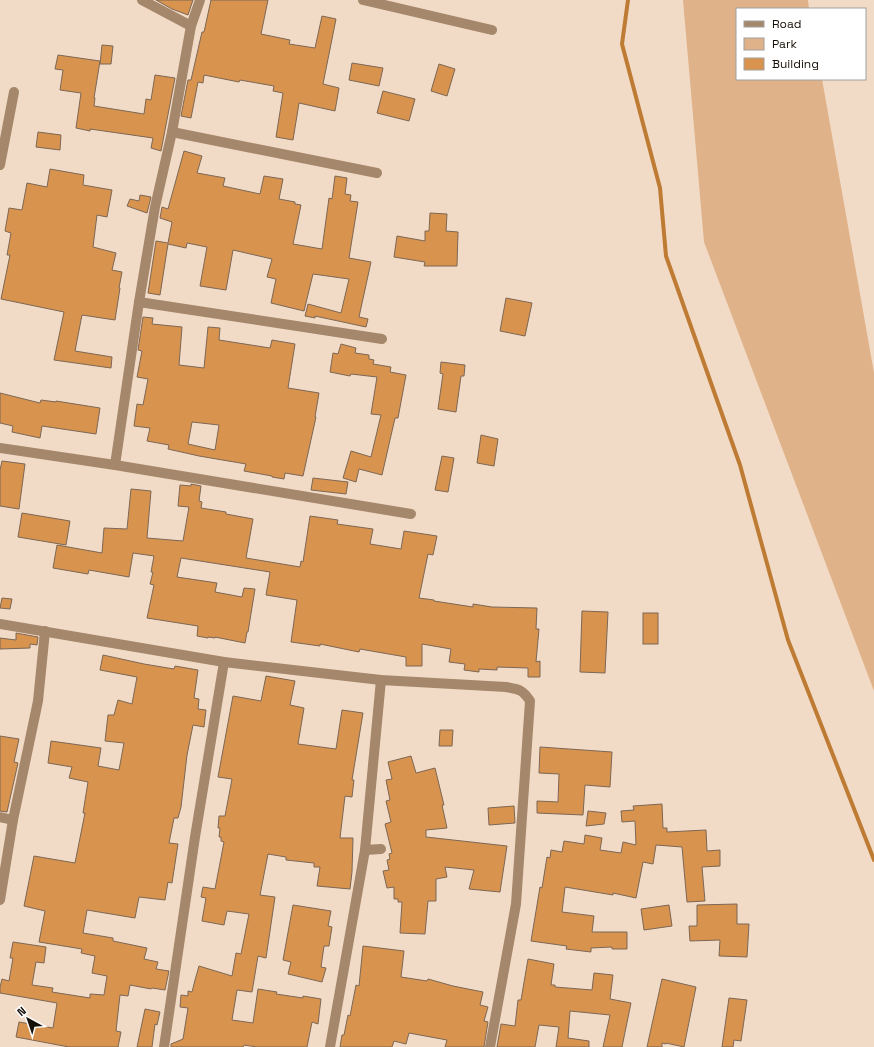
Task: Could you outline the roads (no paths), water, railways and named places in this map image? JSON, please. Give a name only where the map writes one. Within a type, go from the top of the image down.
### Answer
[{"type":"street","points":[[142,0],[191,26]]},
{"type":"street","points":[[115,465],[155,207],[172,132],[191,26],[200,0]]},
{"type":"street","points":[[362,0],[492,30]]},
{"type":"street","points":[[0,165],[14,92]]},
{"type":"street","points":[[172,132],[377,173]]},
{"type":"street","points":[[140,302],[382,339]]},
{"type":"street","points":[[0,448],[115,465],[411,514]]},
{"type":"street","points":[[0,624],[224,662],[381,680],[506,687],[517,689],[524,693],[530,701],[516,904],[490,1047]]},
{"type":"street","points":[[0,900],[13,820],[38,701],[45,631]]},
{"type":"street","points":[[164,1047],[195,837],[224,662]]},
{"type":"street","points":[[330,1047],[365,850],[381,680]]},
{"type":"street","points":[[0,817],[13,820]]},
{"type":"street","points":[[365,850],[381,849]]},
{"type":"waterway","points":[[628,0],[622,44],[660,188],[666,256],[740,465],[788,640],[874,860]]}]
